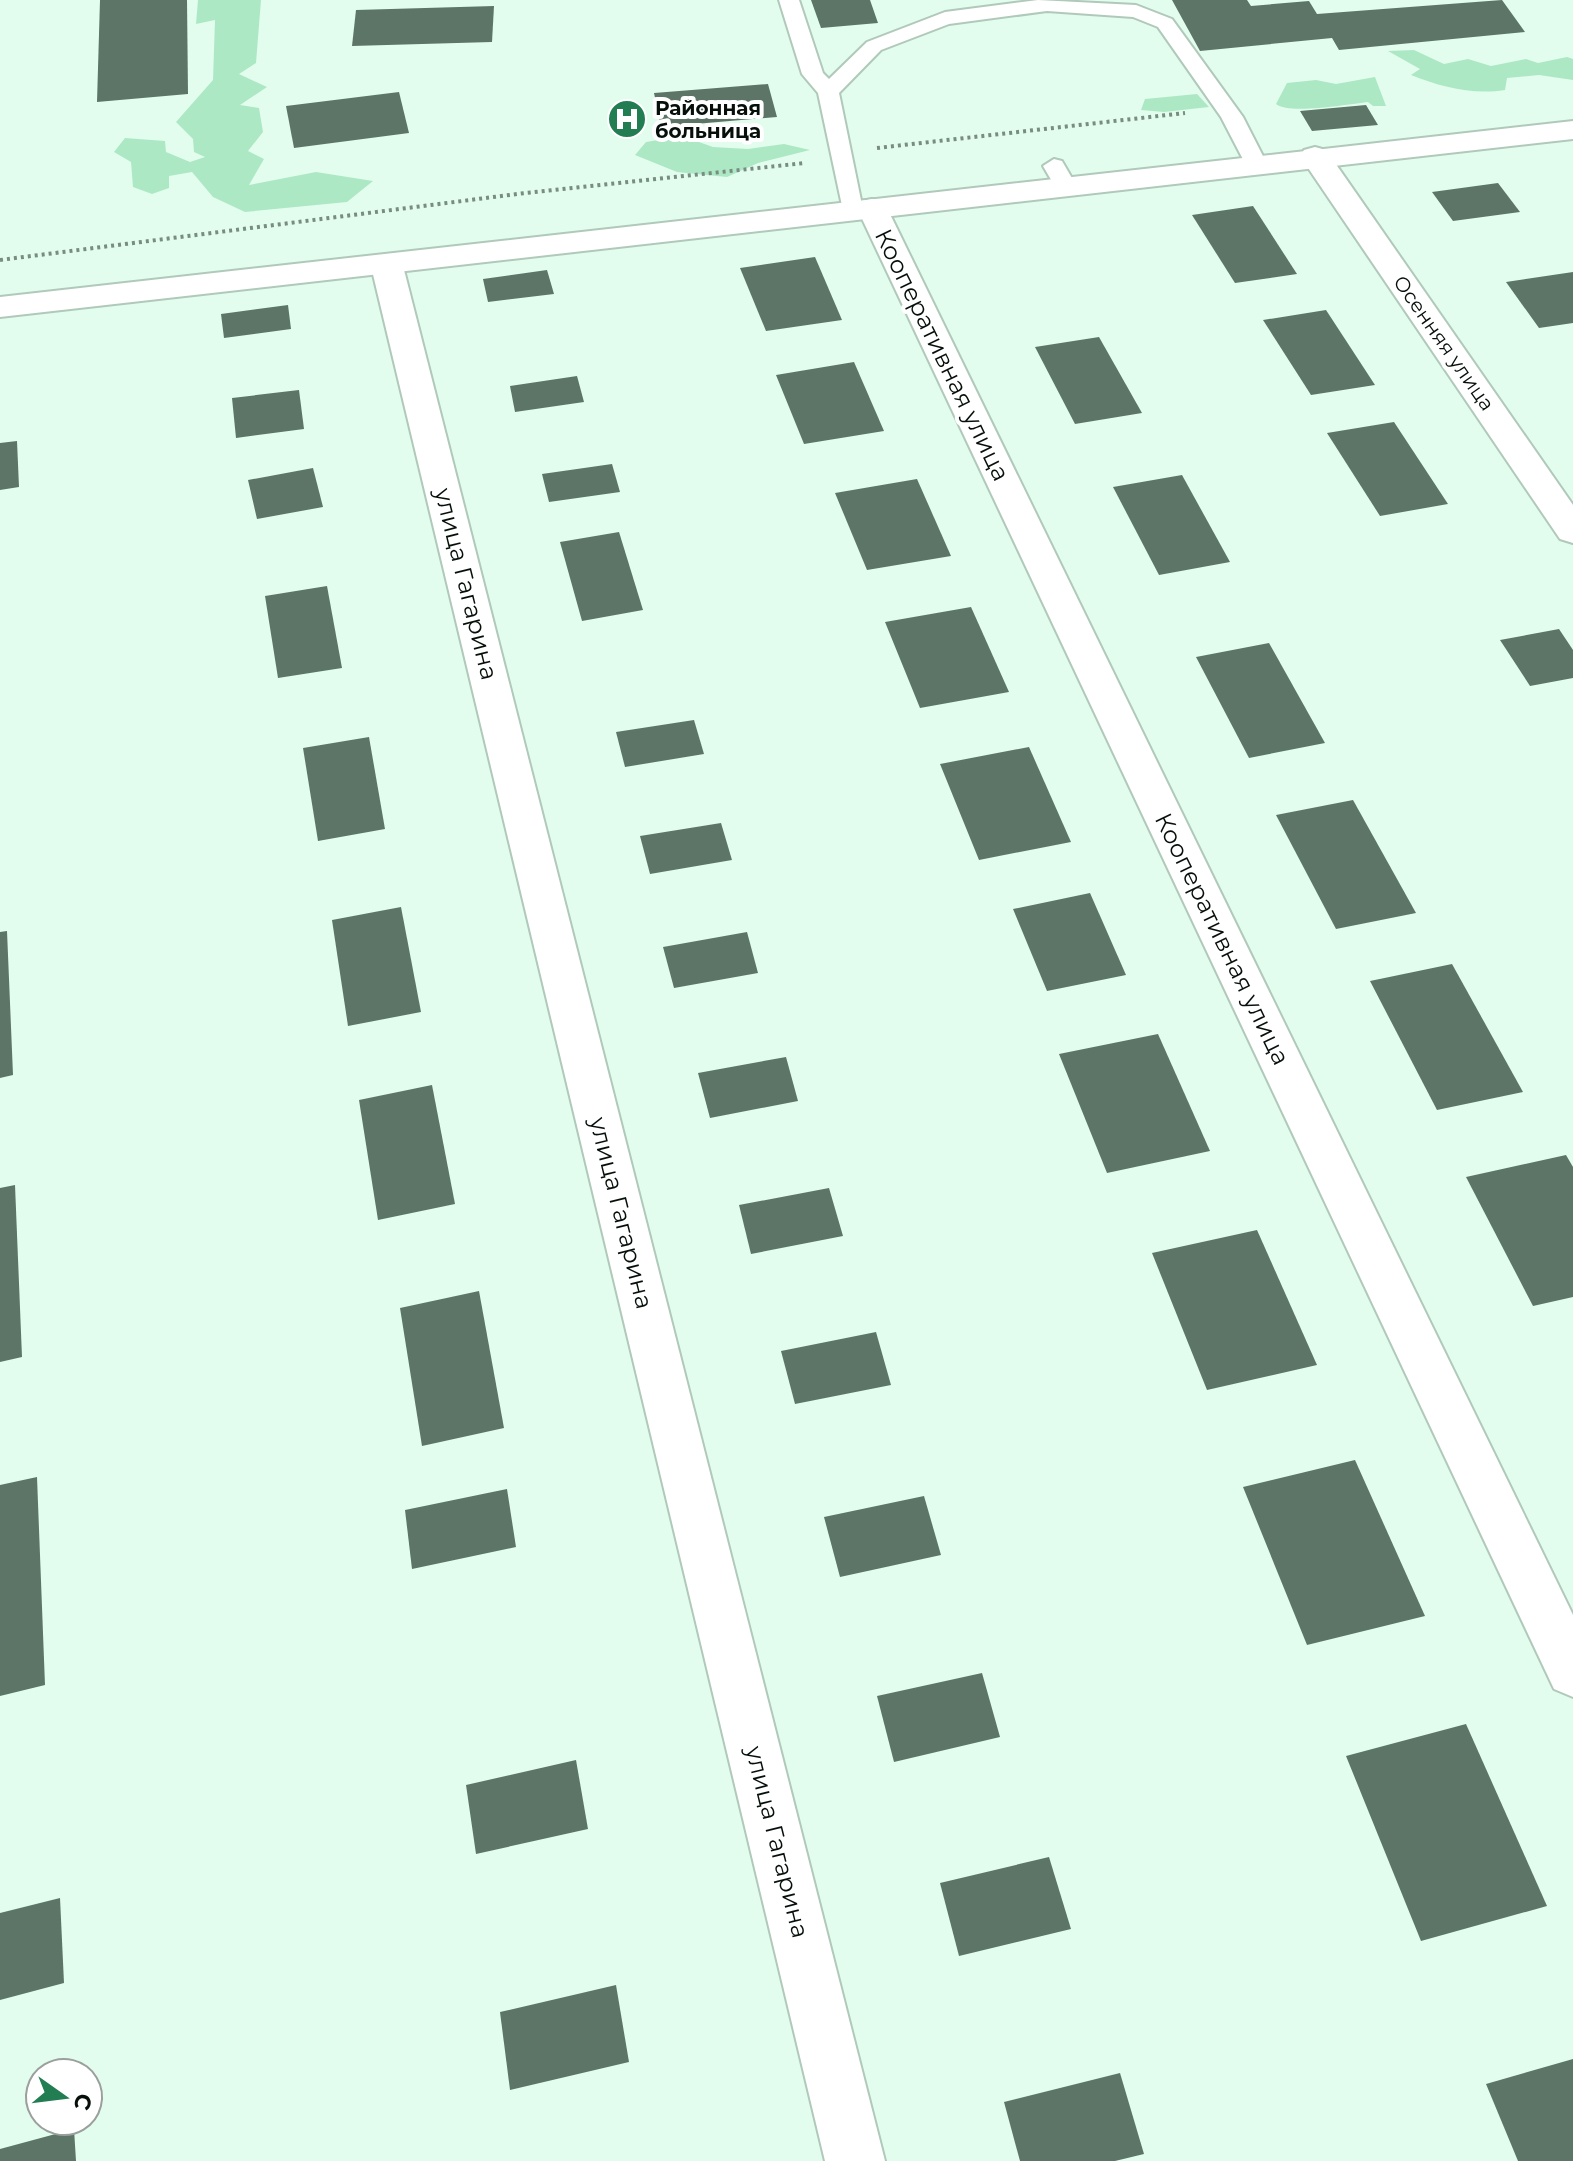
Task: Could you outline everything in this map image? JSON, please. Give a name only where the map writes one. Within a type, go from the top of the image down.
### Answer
[{"type":"street","points":[[0,307],[387,266],[862,209],[1060,175],[1255,162],[1573,130]]},
{"type":"street","name":"Осенняя улица","points":[[1315,156],[1573,531]]},
{"type":"street","name":"Кооперативная улица","points":[[862,209],[1573,1671]]},
{"type":"street","name":"улица Гагарина","points":[[387,266],[855,2161]]},
{"type":"lane","points":[[789,0],[813,74],[828,92],[843,159],[862,209]]},
{"type":"lane","points":[[828,92],[874,46],[945,18],[1047,5],[1136,11],[1165,23],[1232,117],[1255,162]]},
{"type":"path","points":[[0,260],[517,194],[843,159],[873,148],[1200,111],[1232,117]]},
{"type":"green space","points":[[198,0],[261,0],[256,63],[239,74],[267,87],[240,105],[259,108],[263,132],[248,151],[264,159],[249,185],[316,172],[373,181],[347,202],[245,212],[213,197],[192,172],[169,176],[169,188],[152,194],[133,187],[131,162],[114,152],[125,138],[165,141],[166,152],[190,162],[205,157],[194,152],[193,139],[176,122],[213,80],[215,20],[196,24]]},
{"type":"green space","points":[[1414,50],[1444,64],[1468,59],[1491,66],[1526,59],[1538,63],[1567,57],[1573,59],[1573,80],[1539,75],[1507,78],[1505,90],[1457,89],[1411,75],[1420,69],[1388,51]]},
{"type":"green space","points":[[1375,77],[1386,106],[1373,106],[1368,102],[1293,109],[1276,104],[1287,83],[1316,80],[1336,84]]},
{"type":"green space","points":[[1197,94],[1209,107],[1164,112],[1141,110],[1145,99]]},
{"type":"green space","points":[[682,136],[713,147],[748,149],[784,144],[810,150],[758,163],[727,177],[677,172],[635,155],[646,142]]},
{"type":"building","points":[[100,0],[187,0],[188,94],[97,102]]},
{"type":"building","points":[[811,0],[870,0],[878,23],[821,28]]},
{"type":"building","points":[[1172,0],[1247,0],[1251,6],[1309,1],[1317,14],[1502,0],[1525,32],[1339,50],[1332,38],[1200,51]]},
{"type":"building","points":[[494,6],[492,42],[352,46],[356,10]]},
{"type":"building","points":[[768,84],[777,117],[661,127],[654,93]]},
{"type":"building","points":[[399,92],[409,133],[294,148],[286,106]]},
{"type":"building","points":[[1366,105],[1378,125],[1312,131],[1300,111]]},
{"type":"building","points":[[1498,183],[1520,212],[1453,221],[1432,192]]},
{"type":"building","points":[[1253,206],[1297,274],[1235,283],[1192,215]]},
{"type":"building","points":[[815,257],[842,320],[766,331],[740,268]]},
{"type":"building","points":[[547,270],[554,294],[488,302],[483,279]]},
{"type":"building","points":[[1573,272],[1573,323],[1539,328],[1506,282]]},
{"type":"building","points":[[288,305],[291,329],[224,338],[221,314]]},
{"type":"building","points":[[1326,310],[1375,385],[1311,395],[1263,320]]},
{"type":"building","points":[[1099,337],[1142,413],[1075,424],[1035,347]]},
{"type":"building","points":[[854,362],[884,431],[804,444],[776,375]]},
{"type":"building","points":[[577,376],[584,402],[515,412],[510,386]]},
{"type":"building","points":[[299,390],[304,429],[236,438],[232,398]]},
{"type":"building","points":[[1394,422],[1448,504],[1380,516],[1327,433]]},
{"type":"building","points":[[17,441],[19,487],[0,490],[0,443]]},
{"type":"building","points":[[612,464],[620,492],[549,502],[542,474]]},
{"type":"building","points":[[313,468],[323,507],[257,519],[248,480]]},
{"type":"building","points":[[1182,475],[1230,562],[1159,575],[1113,487]]},
{"type":"building","points":[[917,479],[951,556],[867,570],[835,493]]},
{"type":"building","points":[[619,532],[643,610],[582,621],[560,542]]},
{"type":"building","points":[[327,586],[342,668],[278,678],[265,596]]},
{"type":"building","points":[[971,607],[1009,692],[920,708],[885,622]]},
{"type":"building","points":[[1559,629],[1573,650],[1573,678],[1530,686],[1500,640]]},
{"type":"building","points":[[1269,643],[1325,743],[1249,758],[1196,657]]},
{"type":"building","points":[[694,720],[704,754],[625,767],[616,732]]},
{"type":"building","points":[[369,737],[385,829],[318,841],[303,748]]},
{"type":"building","points":[[1029,747],[1071,842],[979,860],[940,764]]},
{"type":"building","points":[[1353,800],[1416,913],[1336,929],[1276,815]]},
{"type":"building","points":[[721,823],[732,860],[650,874],[640,836]]},
{"type":"building","points":[[1090,893],[1126,975],[1047,991],[1013,909]]},
{"type":"building","points":[[401,907],[421,1012],[348,1026],[332,920]]},
{"type":"building","points":[[7,931],[13,1075],[0,1078],[0,932]]},
{"type":"building","points":[[747,932],[758,973],[674,988],[663,947]]},
{"type":"building","points":[[1452,964],[1523,1092],[1437,1110],[1370,981]]},
{"type":"building","points":[[1158,1034],[1210,1151],[1107,1173],[1059,1054]]},
{"type":"building","points":[[786,1057],[798,1101],[710,1118],[698,1073]]},
{"type":"building","points":[[432,1085],[455,1204],[378,1220],[359,1100]]},
{"type":"building","points":[[1566,1155],[1573,1167],[1573,1297],[1533,1306],[1466,1177]]},
{"type":"building","points":[[15,1185],[22,1357],[0,1362],[0,1188]]},
{"type":"building","points":[[829,1188],[843,1236],[751,1254],[739,1205]]},
{"type":"building","points":[[1257,1230],[1317,1365],[1207,1390],[1152,1253]]},
{"type":"building","points":[[479,1291],[504,1428],[422,1446],[400,1308]]},
{"type":"building","points":[[876,1332],[891,1385],[795,1404],[781,1351]]},
{"type":"building","points":[[1355,1460],[1425,1616],[1307,1645],[1243,1487]]},
{"type":"building","points":[[37,1477],[45,1685],[0,1696],[0,1485]]},
{"type":"building","points":[[507,1489],[516,1547],[412,1569],[405,1510]]},
{"type":"building","points":[[924,1496],[941,1555],[840,1577],[824,1517]]},
{"type":"building","points":[[982,1673],[1000,1737],[894,1762],[877,1696]]},
{"type":"building","points":[[1466,1724],[1547,1906],[1421,1941],[1346,1756]]},
{"type":"building","points":[[576,1760],[588,1829],[476,1854],[466,1785]]},
{"type":"building","points":[[1049,1857],[1071,1929],[959,1956],[940,1883]]},
{"type":"building","points":[[60,1898],[64,1983],[0,2000],[0,1913]]},
{"type":"building","points":[[616,1985],[629,2062],[510,2090],[500,2012]]},
{"type":"building","points":[[1573,2059],[1573,2161],[1518,2161],[1486,2084]]},
{"type":"building","points":[[1120,2073],[1144,2154],[1115,2161],[1020,2161],[1004,2102]]},
{"type":"building","points":[[44,2137],[74,2137],[76,2161],[0,2161],[0,2149]]},
{"type":"place","name":"Районная больница","points":[[627,119]]}]
